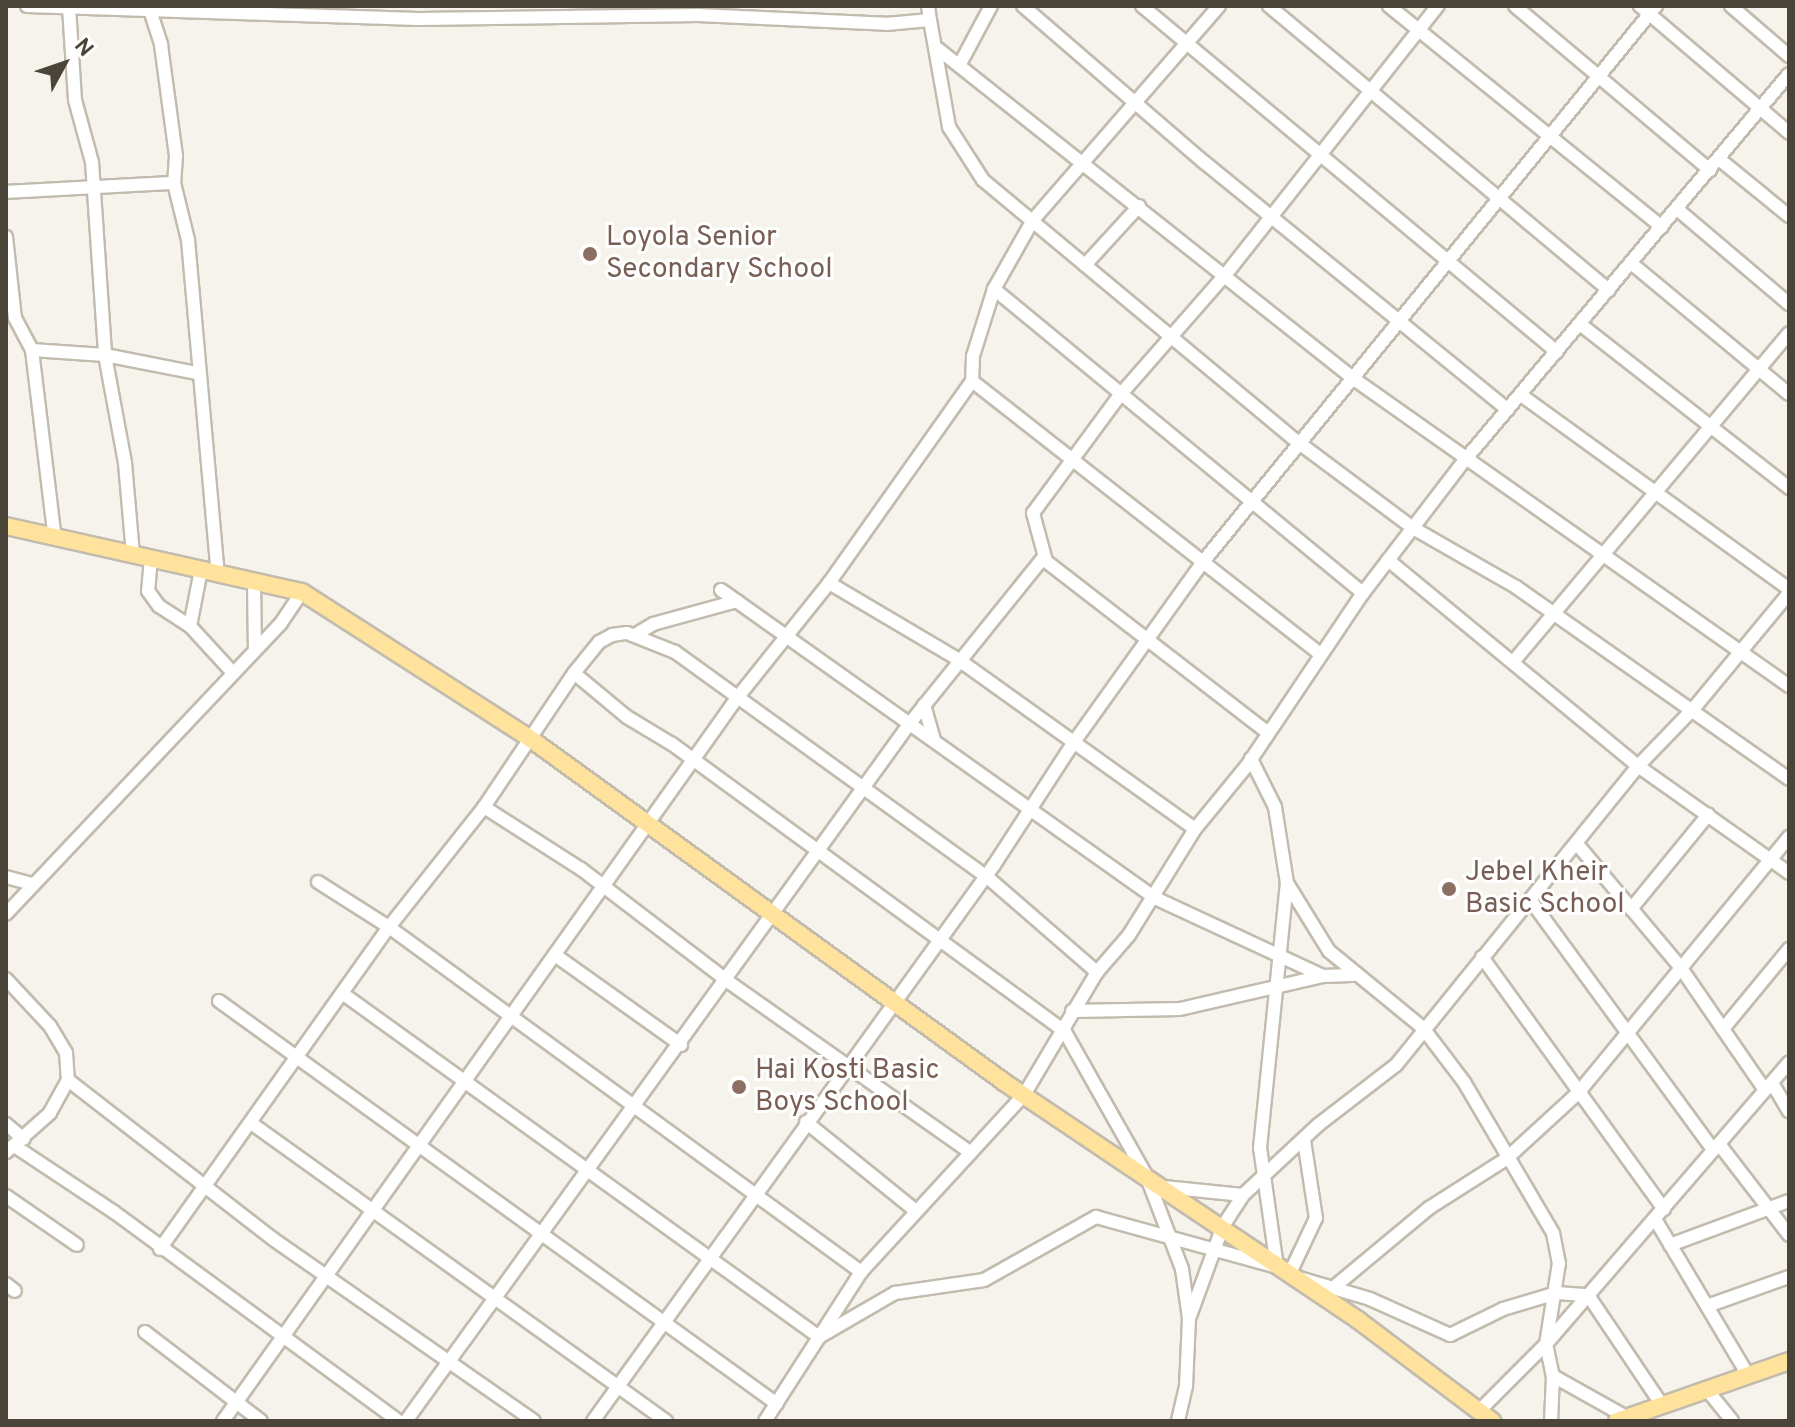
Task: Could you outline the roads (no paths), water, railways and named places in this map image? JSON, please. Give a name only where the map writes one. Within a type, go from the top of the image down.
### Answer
[{"type":"main road","points":[[6,526],[54,532],[133,554],[302,592],[528,737],[1024,1095],[1223,1226],[1485,1416]]},
{"type":"main road","points":[[1626,1420],[1789,1361]]},
{"type":"street","points":[[27,6],[544,13],[698,10],[776,12],[857,21],[930,20]]},
{"type":"street","points":[[856,6],[857,21]]},
{"type":"street","points":[[928,6],[938,49],[949,127],[958,149],[983,180],[1299,443],[1413,528],[1449,545],[1551,611],[1694,708],[1789,779]]},
{"type":"street","points":[[960,64],[991,6]]},
{"type":"street","points":[[1023,6],[1135,103],[1508,410]]},
{"type":"street","points":[[1142,6],[1320,151],[1557,352]]},
{"type":"street","points":[[223,1421],[422,1147],[466,1079],[737,698],[829,583],[972,381],[973,356],[994,289],[1033,220],[1219,6]]},
{"type":"street","points":[[1269,6],[1609,290]]},
{"type":"street","points":[[1389,6],[1662,227]]},
{"type":"street","points":[[1267,732],[1144,641],[1043,558],[1035,507],[1120,395],[1226,274],[1270,214],[1438,6]]},
{"type":"street","points":[[1515,6],[1710,170]]},
{"type":"street","points":[[1731,6],[1789,56]]},
{"type":"street","points":[[69,7],[75,100],[87,131],[105,355],[125,463],[133,554]]},
{"type":"street","points":[[149,9],[161,45],[176,156],[174,183],[188,240],[197,373],[209,572],[190,626]]},
{"type":"street","points":[[593,1421],[659,1323],[986,876],[1074,742],[1202,563],[1600,76],[1649,9],[1760,111],[1789,133]]},
{"type":"street","points":[[938,49],[1226,274],[1354,379],[1464,461],[1601,552],[1789,686]]},
{"type":"street","points":[[765,1421],[861,1272],[1024,1095],[1065,1032],[1072,1011],[1097,972],[1155,898],[1195,829],[1251,759],[1319,653],[1388,560],[1464,461],[1789,74]]},
{"type":"street","points":[[1719,159],[1789,216]]},
{"type":"street","points":[[6,192],[174,183]]},
{"type":"street","points":[[1085,265],[1139,206]]},
{"type":"street","points":[[1677,209],[1789,304]]},
{"type":"street","points":[[6,237],[15,318],[32,350],[54,532]]},
{"type":"street","points":[[1631,263],[1789,394]]},
{"type":"street","points":[[994,289],[1363,593]]},
{"type":"street","points":[[1580,324],[1789,488]]},
{"type":"street","points":[[1513,662],[1551,611],[1789,333]]},
{"type":"street","points":[[32,350],[105,355],[197,373]]},
{"type":"street","points":[[972,381],[1319,653]]},
{"type":"street","points":[[1189,1318],[1223,1226],[1243,1195],[1260,1177],[1396,1065],[1638,766],[1694,708],[1789,591],[1521,395]]},
{"type":"street","points":[[151,558],[148,591],[159,606],[190,626],[233,673]]},
{"type":"street","points":[[406,1421],[541,1232],[681,1045],[910,723],[1043,558]]},
{"type":"street","points":[[1388,560],[1638,766],[1789,873]]},
{"type":"street","points":[[254,581],[255,650]]},
{"type":"street","points":[[829,583],[959,660],[1195,829]]},
{"type":"street","points":[[721,590],[788,633],[1155,898],[1323,976]]},
{"type":"street","points":[[6,914],[255,650],[302,592]]},
{"type":"street","points":[[635,635],[653,624],[737,601]]},
{"type":"street","points":[[160,1249],[389,927],[484,807],[528,737],[574,673],[599,642],[612,635],[635,635],[675,652],[986,876],[1097,972]]},
{"type":"street","points":[[574,673],[627,717],[695,761],[1065,1032],[1146,1175],[1182,1269],[1189,1318],[1186,1386],[1178,1421]]},
{"type":"street","points":[[924,705],[934,740]]},
{"type":"street","points":[[1251,759],[1275,807],[1287,883],[1260,1177],[1283,1271]]},
{"type":"street","points":[[484,807],[605,887],[726,980],[970,1152]]},
{"type":"street","points":[[1631,909],[1708,815]]},
{"type":"street","points":[[1334,1287],[1429,1208],[1506,1159],[1578,1093],[1789,837]]},
{"type":"street","points":[[1577,844],[1681,968],[1723,1029],[1789,1111]]},
{"type":"street","points":[[6,877],[33,884]]},
{"type":"street","points":[[318,882],[389,927],[861,1272]]},
{"type":"street","points":[[1287,883],[1315,934],[1358,975],[1423,1028],[1464,1082],[1506,1159],[1553,1233],[1557,1293],[1546,1344],[1553,1376],[1551,1421]]},
{"type":"street","points":[[1531,901],[1716,1147],[1789,1235]]},
{"type":"street","points":[[1723,1029],[1789,949]]},
{"type":"street","points":[[555,955],[681,1045]]},
{"type":"street","points":[[1482,957],[1664,1209]]},
{"type":"street","points":[[1072,1011],[1180,1009],[1323,976],[1358,975]]},
{"type":"street","points":[[6,979],[50,1026],[66,1053],[68,1080],[50,1113],[15,1146]]},
{"type":"street","points":[[342,993],[466,1079],[819,1337]]},
{"type":"street","points":[[219,1001],[295,1060],[541,1232],[659,1323],[777,1404]]},
{"type":"street","points":[[1485,1416],[1789,1062]]},
{"type":"street","points":[[68,1080],[206,1188],[534,1421]]},
{"type":"street","points":[[806,1122],[916,1211]]},
{"type":"street","points":[[251,1123],[497,1296],[666,1421]]},
{"type":"street","points":[[6,1124],[15,1146],[114,1212],[160,1249],[398,1421]]},
{"type":"street","points":[[1283,1271],[1316,1218],[1304,1140]]},
{"type":"street","points":[[1164,1187],[1243,1195]]},
{"type":"street","points":[[6,1196],[77,1245]]},
{"type":"street","points":[[1670,1245],[1771,1211],[1789,1201]]},
{"type":"street","points":[[819,1337],[895,1293],[984,1280],[1096,1217],[1334,1287],[1450,1335],[1503,1309],[1557,1293],[1588,1295]]},
{"type":"street","points":[[1655,1219],[1748,1375]]},
{"type":"street","points":[[1707,1306],[1789,1277]]},
{"type":"street","points":[[1588,1295],[1662,1405]]},
{"type":"street","points":[[145,1332],[261,1421]]},
{"type":"street","points":[[1553,1376],[1626,1420]]},
{"type":"street","points":[[1708,1391],[1732,1421]]},
{"type":"place","name":"Loyola Senior Secondary School","points":[[590,254]]},
{"type":"place","name":"Jebel Kheir Basic School","points":[[1449,889]]},
{"type":"place","name":"Hai Kosti Basic Boys School","points":[[739,1087]]}]
